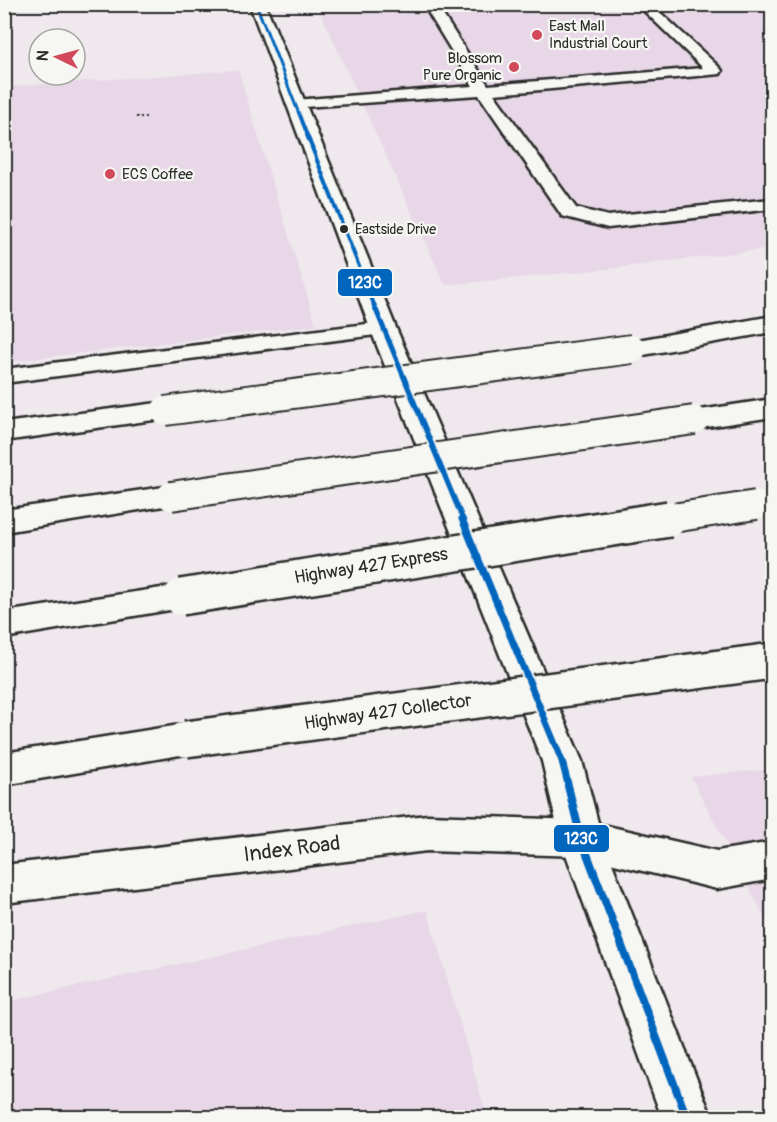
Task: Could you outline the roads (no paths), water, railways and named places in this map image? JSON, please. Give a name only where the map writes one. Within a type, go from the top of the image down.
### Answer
[{"type":"main road","points":[[258,5],[383,328],[562,761],[581,838],[687,1118]]},
{"type":"main road","points":[[4,432],[632,349],[772,324]]},
{"type":"main road","points":[[4,520],[772,408]]},
{"type":"main road","name":"Highway 427 Express","points":[[4,625],[764,504]]},
{"type":"main road","name":"Highway 427 Collector","points":[[4,769],[186,739],[772,660]]},
{"type":"main road","name":"Index Road","points":[[4,884],[428,833],[581,838],[717,870],[772,861]]},
{"type":"lane","points":[[429,4],[484,91],[569,212],[608,222],[772,204]]},
{"type":"lane","points":[[295,105],[715,71],[643,4]]},
{"type":"lane","points":[[4,376],[383,328]]},
{"type":"place","name":"East Mall Industrial Court","points":[[537,35]]},
{"type":"place","name":"Blossom Pure Organic","points":[[514,67]]},
{"type":"place","name":"ECS Coffee","points":[[110,174]]},
{"type":"place","name":"Eastside Drive","points":[[344,229]]}]
